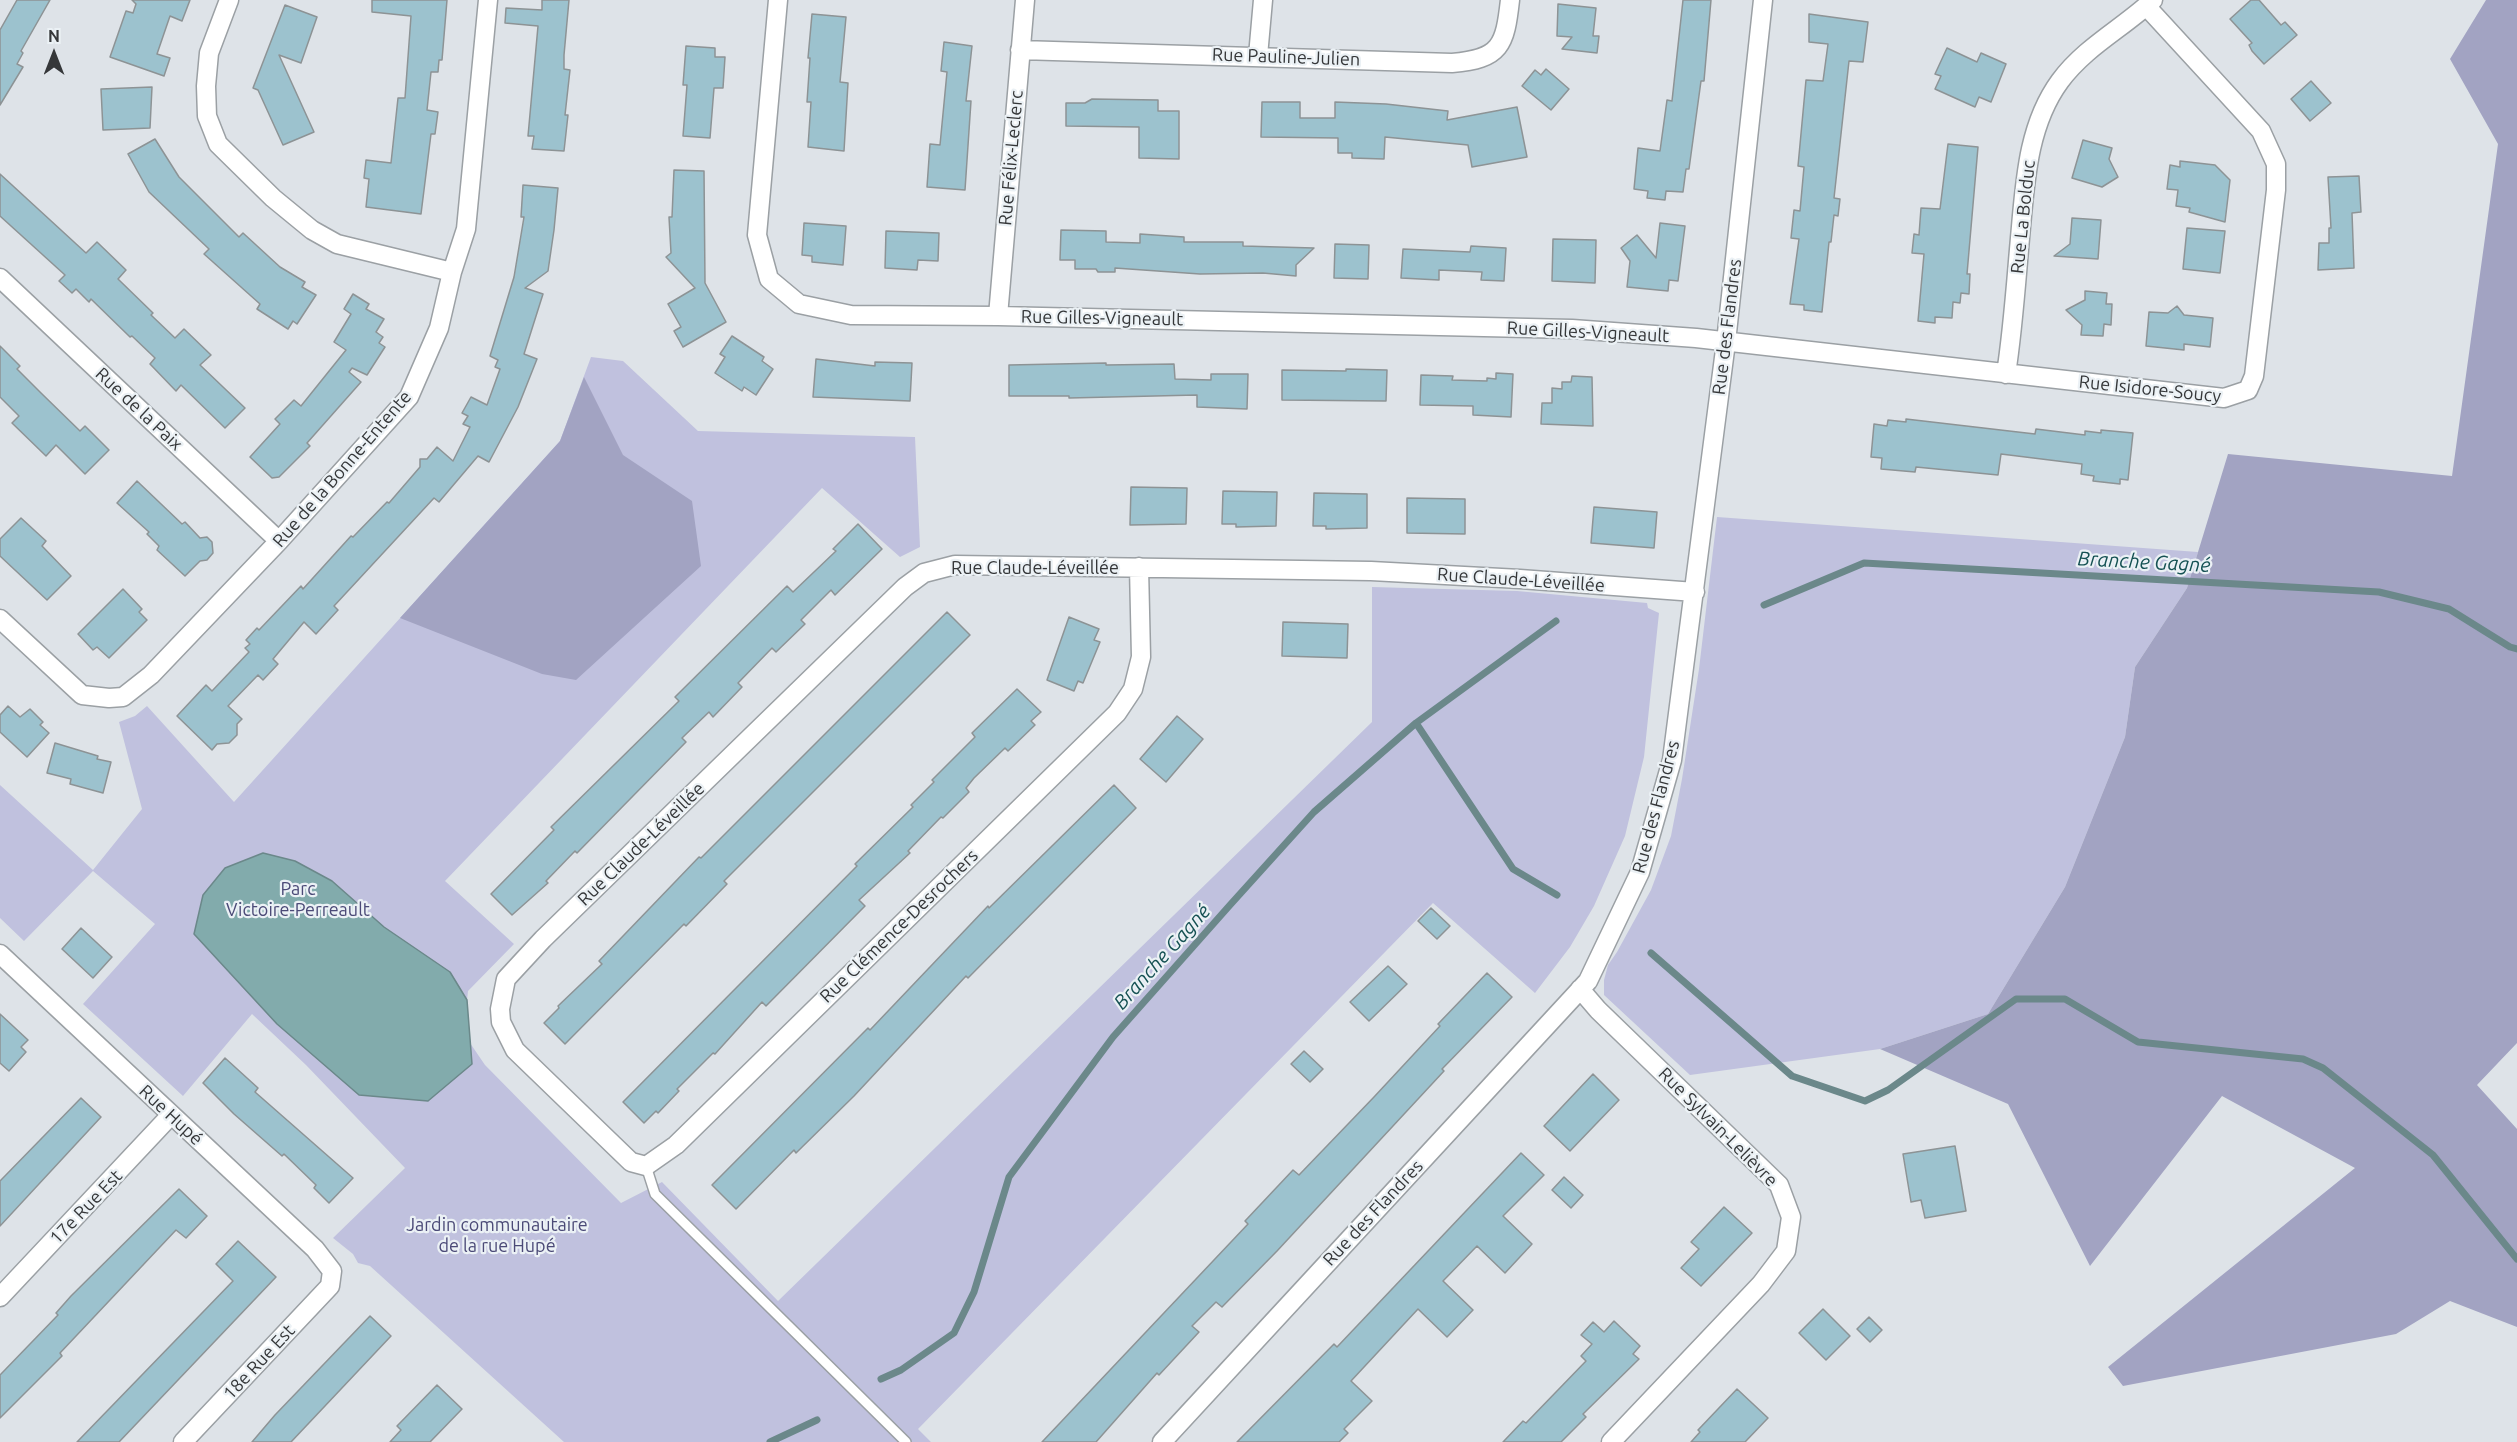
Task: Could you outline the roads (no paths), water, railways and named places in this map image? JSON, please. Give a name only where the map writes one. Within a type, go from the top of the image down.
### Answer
[{"type":"street","points":[[229,0],[209,53],[206,86],[207,116],[218,144],[273,198],[312,230],[337,244],[452,272]]},
{"type":"street","name":"Rue de la Bonne-Entente","points":[[0,619],[82,695],[123,697],[151,675],[279,541],[409,397],[439,328],[452,272],[466,229],[488,0]]},
{"type":"street","name":"Rue Gilles-Vigneault","points":[[778,0],[757,235],[769,279],[799,304],[851,315],[998,315],[1572,329],[1726,342]]},
{"type":"street","name":"Rue Félix-Leclerc","points":[[998,315],[1025,0]]},
{"type":"street","points":[[1258,56],[1263,0]]},
{"type":"street","name":"Rue Pauline-Julien","points":[[1020,50],[1452,63],[1471,61],[1489,55],[1501,46],[1507,30],[1510,0]]},
{"type":"street","name":"Rue des Flandres","points":[[1162,1442],[1587,981],[1640,872],[1672,760],[1726,342],[1763,0]]},
{"type":"street","name":"Rue Isidore-Soucy","points":[[1726,342],[2224,398],[2248,390],[2252,384],[2276,190],[2277,175],[2274,156],[2261,131],[2150,3]]},
{"type":"street","name":"Rue La Bolduc","points":[[2006,374],[2026,173],[2040,117],[2060,80],[2097,42],[2150,3]]},
{"type":"street","name":"Rue de la Paix","points":[[0,278],[279,541]]},
{"type":"street","name":"Rue Claude-Léveillée","points":[[646,1166],[631,1162],[514,1050],[501,1022],[500,1009],[506,979],[543,939],[905,586],[924,573],[955,565],[1371,572],[1520,579],[1695,592]]},
{"type":"street","name":"Rue Clémence-Desrochers","points":[[646,1166],[676,1145],[1117,713],[1133,688],[1141,657],[1139,567]]},
{"type":"street","name":"Rue Hupé","points":[[0,955],[315,1249],[332,1271],[333,1280]]},
{"type":"street","name":"Rue Sylvain-Lelièvre","points":[[1580,989],[1598,1010],[1779,1185],[1791,1217],[1786,1251],[1761,1284],[1611,1442]]},
{"type":"street","name":"17e Rue Est","points":[[0,1297],[171,1115]]},
{"type":"street","name":"18e Rue Est","points":[[183,1442],[330,1286],[333,1280]]},
{"type":"lane","points":[[646,1166],[655,1194],[906,1442]]},
{"type":"waterway","name":"Branche Gagné","points":[[1764,605],[1864,563],[2379,592],[2449,609],[2510,647],[2517,649]]},
{"type":"waterway","name":"Branche Gagné","points":[[881,1379],[901,1370],[954,1333],[974,1292],[1009,1177],[1113,1037],[1230,905],[1314,812],[1416,723],[1556,621]]},
{"type":"waterway","points":[[1416,723],[1513,869],[1557,895]]},
{"type":"waterway","points":[[1651,953],[1792,1076],[1865,1101],[1888,1090],[2016,999],[2065,999],[2138,1042],[2303,1059],[2323,1068],[2433,1155],[2517,1259]]},
{"type":"waterway","name":"Branche Gagné","points":[[770,1442],[817,1420]]},
{"type":"park label","name":"Parc Victoire-Perreault","points":[[298,899]]},
{"type":"park label","name":"Jardin communautaire de la rue Hupé","points":[[497,1235]]}]
